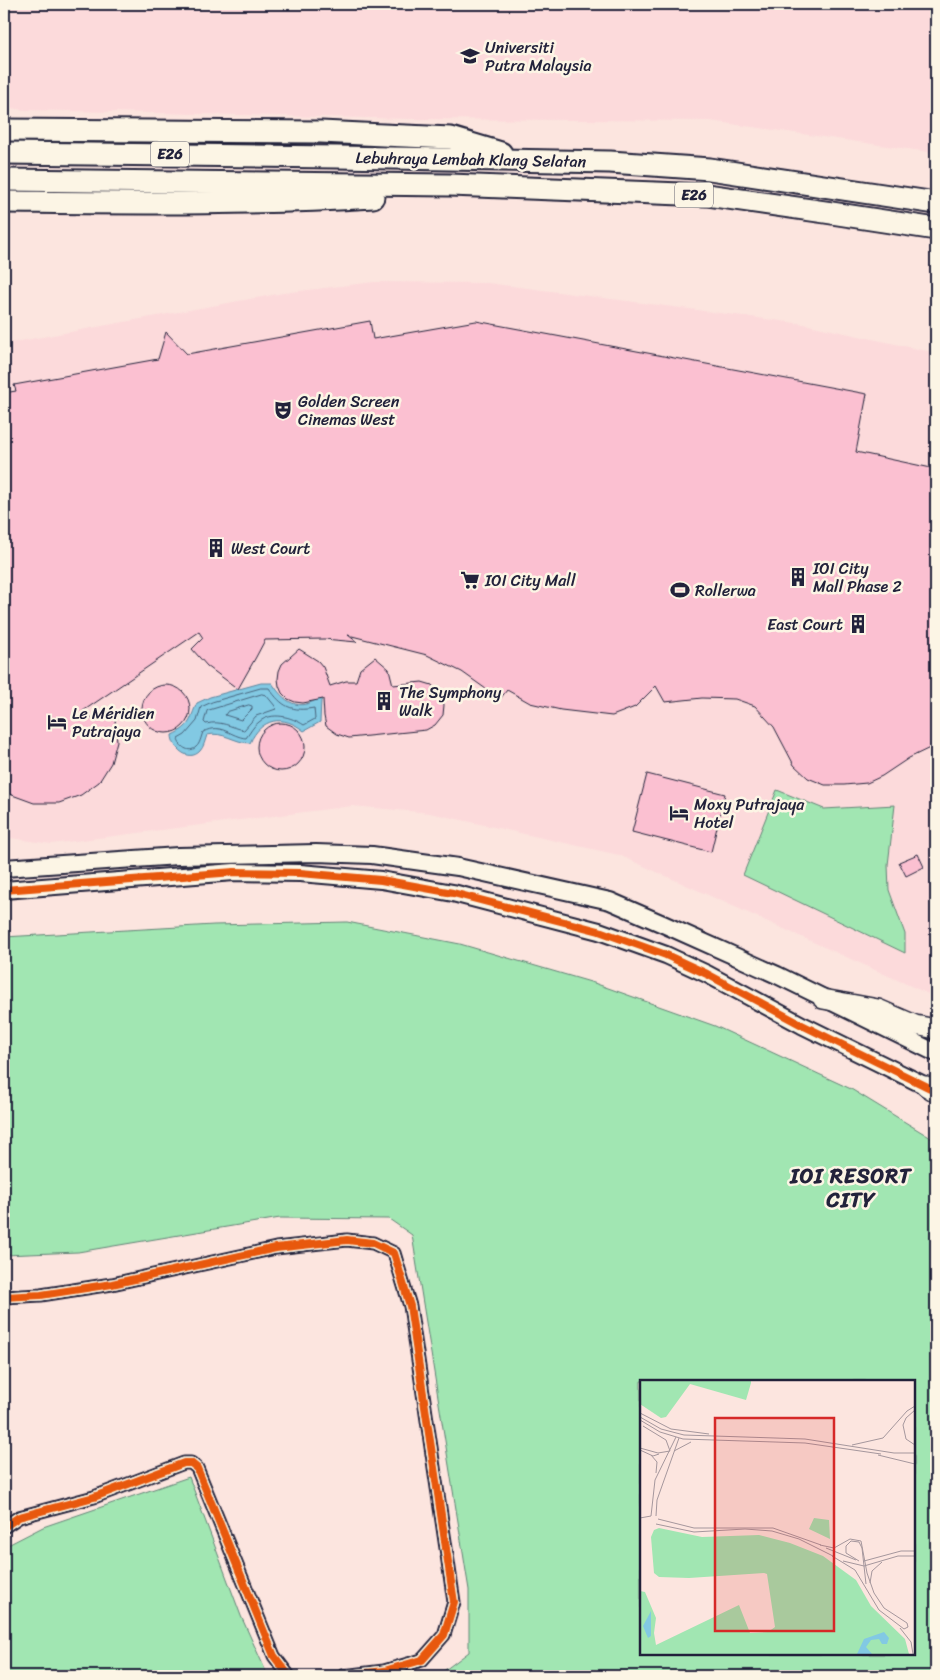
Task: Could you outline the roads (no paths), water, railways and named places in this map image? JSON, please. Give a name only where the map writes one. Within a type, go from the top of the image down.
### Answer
[{"type":"highway","points":[[4,130],[321,132],[451,138],[528,160]]},
{"type":"highway","name":"Lebuhraya Lembah Klang Selatan","points":[[4,153],[610,162],[710,169],[936,203]]},
{"type":"highway","name":"Lebuhraya Lembah Klang Selatan","points":[[4,180],[450,185],[707,195],[936,229]]},
{"type":"highway","points":[[4,202],[194,203],[310,201],[382,196],[450,185]]},
{"type":"main road","points":[[824,999],[878,1009],[915,1025],[936,1029]]},
{"type":"street","points":[[4,868],[178,856],[316,853],[372,855],[458,867],[610,901],[730,954],[936,1053]]},
{"type":"street","points":[[4,890],[234,872],[300,873],[381,880],[453,893],[599,931],[666,955],[707,974],[802,1025],[933,1090]]},
{"type":"street","points":[[4,1297],[41,1296],[112,1284],[276,1248],[347,1240],[373,1243],[394,1253],[410,1306],[454,1602],[444,1635],[422,1660],[384,1671],[343,1676]]},
{"type":"street","points":[[4,1527],[20,1517],[94,1497],[184,1463],[191,1463],[197,1468],[274,1656],[289,1676]]},
{"type":"water","points":[[261,683],[272,683],[289,702],[302,705],[317,699],[325,693],[321,701],[320,722],[304,731],[288,722],[273,721],[260,728],[250,743],[213,734],[207,735],[202,748],[196,754],[186,755],[178,749],[172,735],[187,725],[197,703],[210,697]]},
{"type":"place","name":"Universiti Putra Malaysia","points":[[470,56]]},
{"type":"place","name":"Golden Screen Cinemas West","points":[[283,410]]},
{"type":"place","name":"West Court","points":[[216,548]]},
{"type":"place","name":"IOI City Mall Phase 2","points":[[798,577]]},
{"type":"place","name":"IOI City Mall","points":[[470,580]]},
{"type":"place","name":"Rollerwa","points":[[680,590]]},
{"type":"place","name":"East Court","points":[[858,624]]},
{"type":"place","name":"The Symphony Walk","points":[[384,701]]},
{"type":"place","name":"Le Méridien Putrajaya","points":[[57,722]]},
{"type":"place","name":"Moxy Putrajaya Hotel","points":[[679,813]]},
{"type":"district","name":"IOI RESORT CITY","points":[[851,1188]]}]
